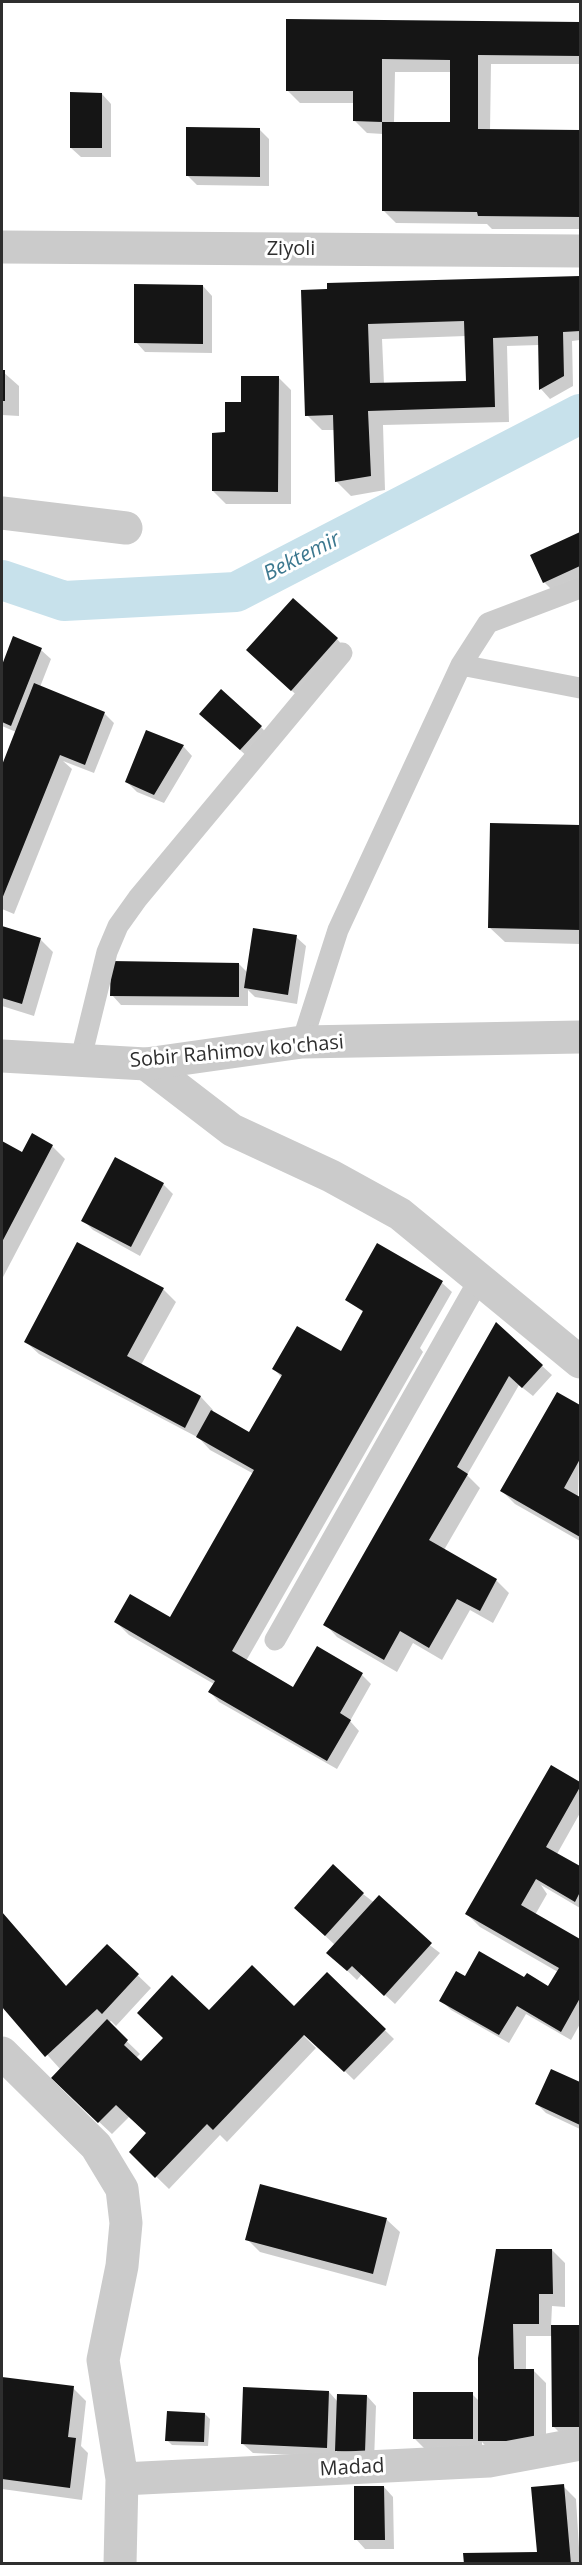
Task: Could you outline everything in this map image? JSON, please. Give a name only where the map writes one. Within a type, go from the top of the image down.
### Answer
[{"type":"street","name":"Ziyoli","points":[[2,247],[580,251]]},
{"type":"street","points":[[2,513],[126,528]]},
{"type":"street","name":"Sobir Rahimov ko'chasi","points":[[2,1056],[146,1064],[302,1042],[580,1037]]},
{"type":"street","points":[[146,1064],[232,1130],[331,1176],[400,1214],[580,1362]]},
{"type":"street","points":[[2,2053],[96,2146],[122,2189],[126,2223],[123,2255],[104,2360],[122,2479],[120,2564]]},
{"type":"street","name":"Madad","points":[[122,2479],[489,2461],[580,2444]]},
{"type":"lane","points":[[302,1042],[338,930],[461,665],[488,623],[580,588]]},
{"type":"lane","points":[[80,1062],[107,952],[118,926],[138,898],[342,654]]},
{"type":"lane","points":[[461,665],[580,688]]},
{"type":"lane","points":[[275,1640],[480,1278]]},
{"type":"building","points":[[286,19],[580,22],[580,56],[478,55],[478,129],[580,130],[580,217],[478,216],[477,212],[382,211],[382,122],[353,121],[353,91],[286,91]],"holes":[[[382,59],[450,60],[450,122],[382,122]]]},
{"type":"building","points":[[70,92],[102,93],[102,148],[70,148]]},
{"type":"building","points":[[186,127],[260,128],[260,177],[186,176]]},
{"type":"building","points":[[580,276],[580,331],[563,332],[564,376],[539,390],[538,336],[493,338],[495,407],[368,411],[371,476],[335,482],[333,415],[305,416],[301,290],[327,289],[327,283]],"holes":[[[464,321],[466,381],[370,383],[368,324]]]},
{"type":"building","points":[[134,284],[203,285],[203,344],[134,343]]},
{"type":"building","points":[[2,370],[5,370],[5,401],[2,401]]},
{"type":"building","points":[[241,376],[279,376],[278,492],[212,491],[212,433],[225,432],[225,402],[241,402]]},
{"type":"building","points":[[580,532],[580,566],[543,583],[530,555]]},
{"type":"building","points":[[293,598],[338,638],[291,691],[246,650]]},
{"type":"building","points":[[13,636],[42,648],[11,726],[2,722],[2,665]]},
{"type":"building","points":[[34,683],[105,712],[85,765],[60,755],[2,899],[2,765]]},
{"type":"building","points":[[221,689],[262,726],[240,750],[199,714]]},
{"type":"building","points":[[146,730],[184,745],[154,795],[125,782]]},
{"type":"building","points":[[490,823],[580,825],[580,930],[488,928]]},
{"type":"building","points":[[2,926],[41,938],[22,1004],[2,998]]},
{"type":"building","points":[[253,928],[297,935],[288,995],[244,988]]},
{"type":"building","points":[[111,961],[239,963],[239,997],[110,996]]},
{"type":"building","points":[[32,1133],[53,1145],[2,1242],[2,1141],[22,1152]]},
{"type":"building","points":[[115,1157],[164,1183],[131,1247],[81,1221]]},
{"type":"building","points":[[77,1242],[164,1288],[127,1356],[201,1396],[185,1428],[24,1342]]},
{"type":"building","points":[[377,1243],[443,1281],[232,1651],[293,1687],[317,1646],[363,1673],[340,1713],[351,1720],[327,1761],[208,1692],[215,1681],[114,1622],[130,1594],[170,1617],[254,1470],[196,1437],[211,1410],[249,1432],[282,1375],[272,1369],[297,1326],[341,1351],[363,1311],[345,1300]]},
{"type":"building","points":[[496,1322],[543,1365],[522,1388],[509,1376],[457,1467],[468,1474],[429,1540],[497,1579],[480,1611],[457,1599],[429,1648],[400,1631],[384,1660],[323,1625]]},
{"type":"building","points":[[557,1392],[580,1405],[580,1459],[564,1488],[580,1497],[580,1537],[500,1491]]},
{"type":"building","points":[[551,1765],[580,1782],[580,1787],[546,1847],[580,1866],[580,1892],[575,1902],[536,1879],[521,1905],[580,1939],[580,1998],[561,2032],[517,2006],[499,2035],[439,2001],[456,1971],[465,1976],[479,1951],[524,1977],[527,1973],[548,1986],[559,1968],[465,1914]]},
{"type":"building","points":[[333,1864],[364,1893],[325,1936],[294,1908]]},
{"type":"building","points":[[379,1895],[432,1943],[384,1996],[352,1966],[347,1971],[326,1953]]},
{"type":"building","points":[[2,1912],[66,1986],[107,1944],[139,1974],[102,2014],[97,2009],[45,2057],[2,2007]]},
{"type":"building","points":[[252,1965],[294,2006],[327,1972],[386,2029],[344,2072],[304,2035],[213,2130],[207,2124],[155,2178],[129,2152],[146,2133],[116,2105],[98,2123],[51,2078],[107,2019],[128,2040],[124,2045],[141,2061],[163,2038],[137,2013],[172,1975],[209,2010]]},
{"type":"building","points":[[551,2069],[580,2082],[580,2125],[535,2104]]},
{"type":"building","points":[[260,2184],[387,2218],[373,2274],[245,2240]]},
{"type":"building","points":[[496,2249],[552,2249],[553,2294],[539,2294],[539,2324],[513,2324],[514,2369],[534,2369],[534,2441],[478,2441],[478,2358]]},
{"type":"building","points":[[551,2325],[580,2325],[580,2427],[552,2427]]},
{"type":"building","points":[[2,2377],[74,2386],[68,2437],[76,2438],[70,2488],[2,2479]]},
{"type":"building","points":[[243,2387],[329,2391],[327,2448],[241,2444]]},
{"type":"building","points":[[413,2392],[473,2392],[473,2439],[413,2439]]},
{"type":"building","points":[[337,2394],[367,2395],[365,2452],[335,2451]]},
{"type":"building","points":[[167,2411],[205,2413],[204,2442],[165,2441]]},
{"type":"building","points":[[564,2484],[571,2564],[464,2564],[463,2553],[537,2552],[531,2487]]},
{"type":"building","points":[[354,2486],[384,2486],[385,2540],[354,2540]]},
{"type":"waterway","name":"Bektemir","points":[[2,580],[64,601],[236,592],[580,414]]}]
